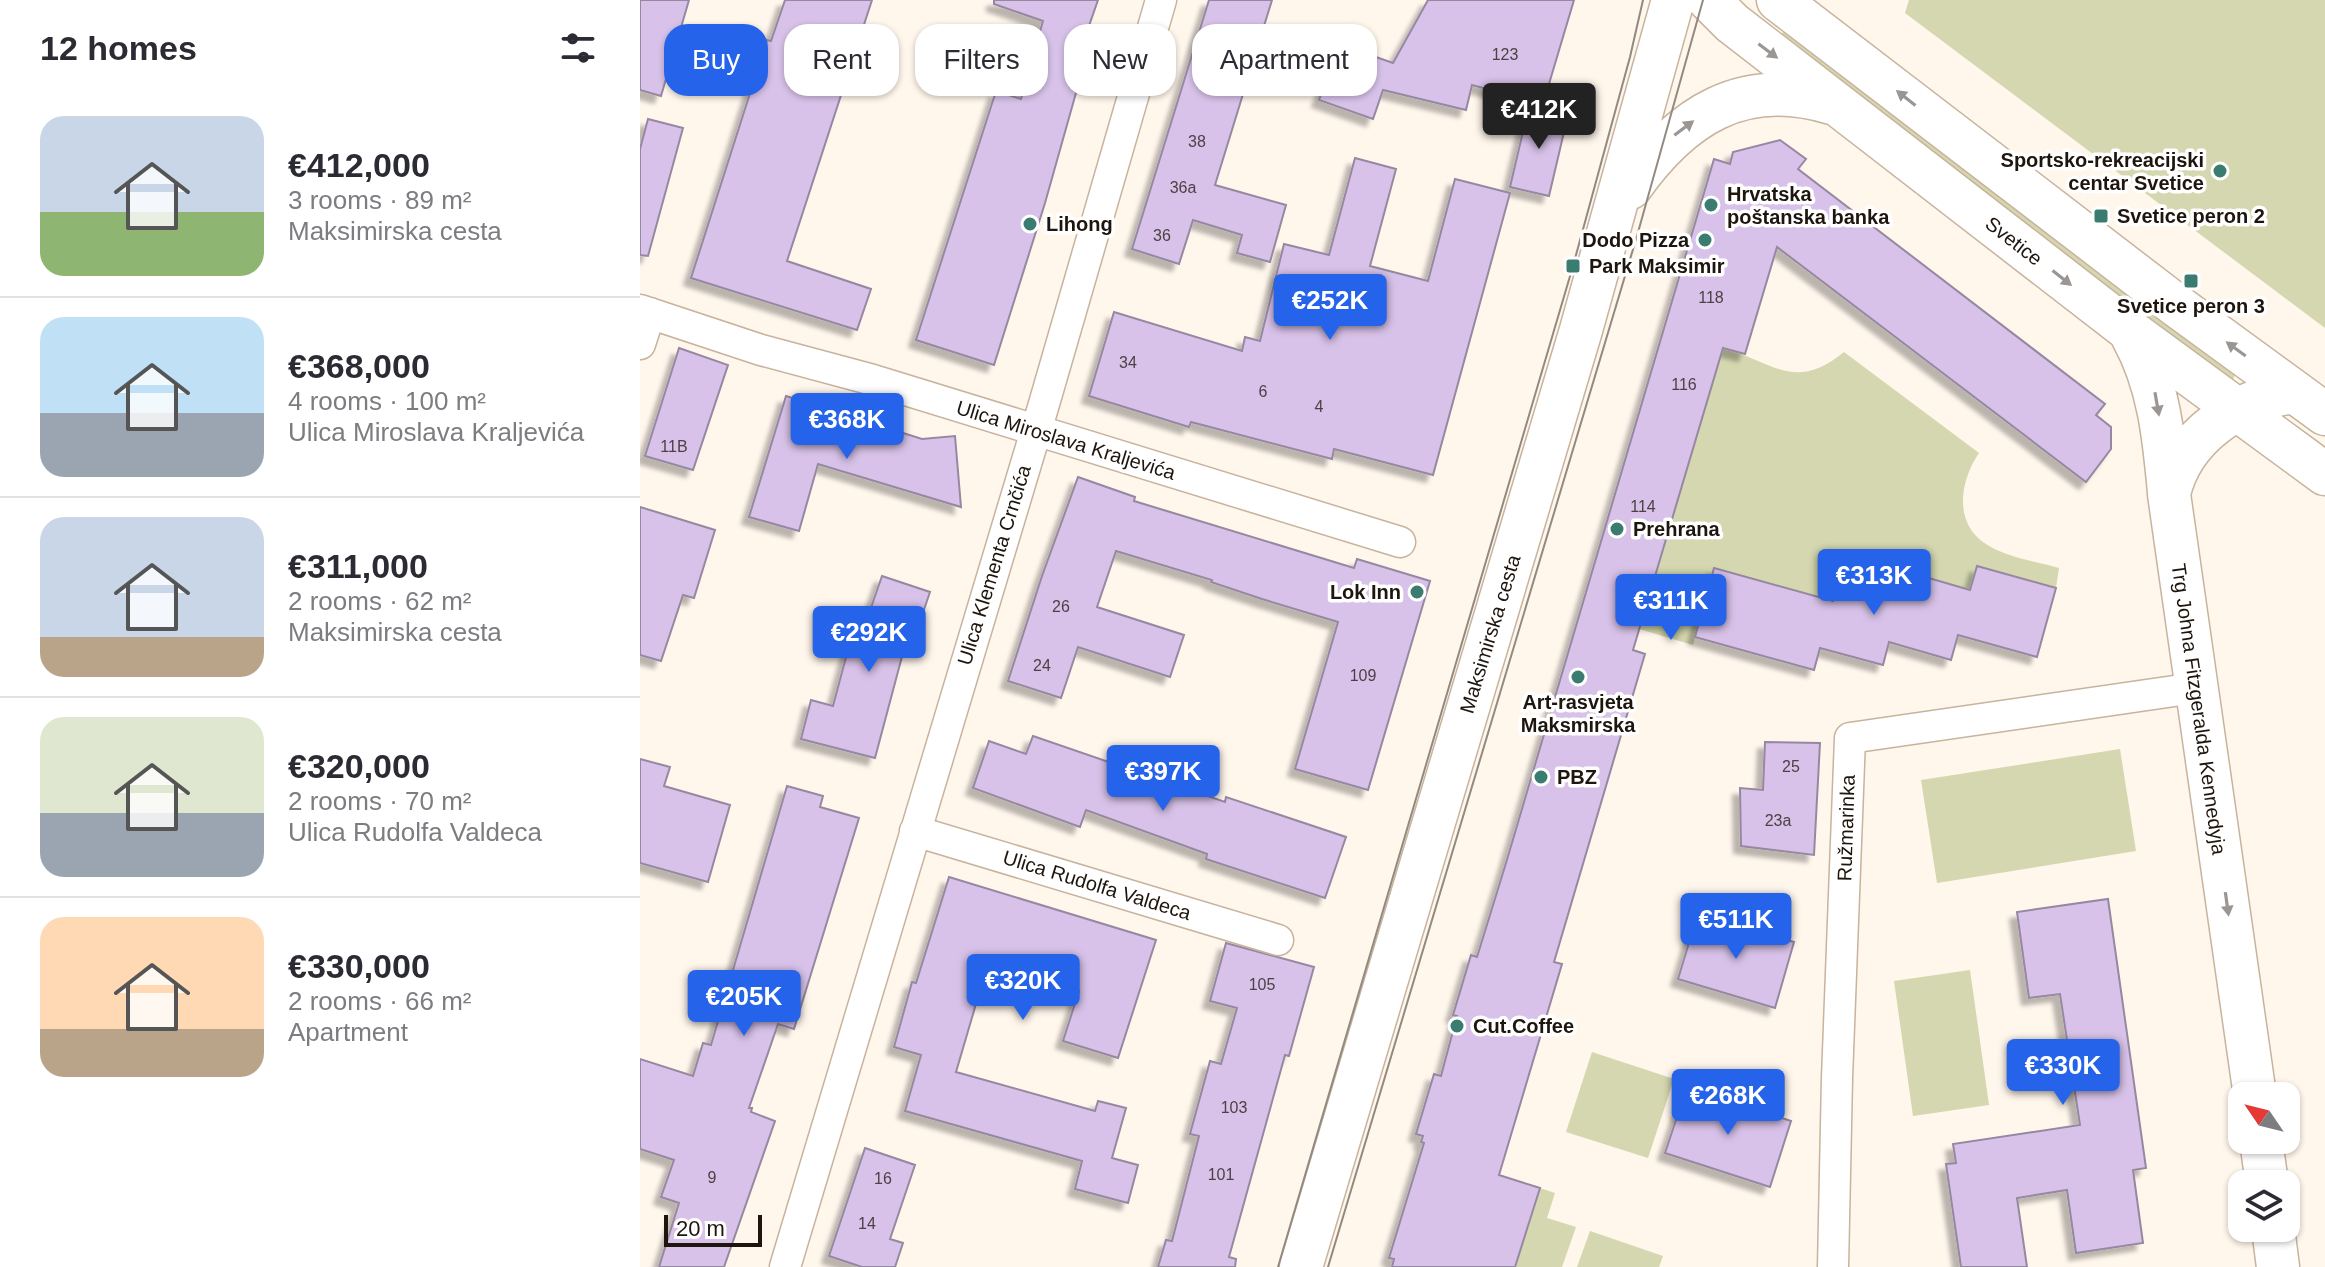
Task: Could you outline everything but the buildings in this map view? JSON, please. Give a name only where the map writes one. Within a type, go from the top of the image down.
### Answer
[{"type":"main road","name":"Maksimirska cesta","points":[[1301,1267],[1616,209],[1673,0]]},
{"type":"main road","name":"Svetice","points":[[1709,0],[1732,23],[2130,331],[2325,474]]},
{"type":"main road","points":[[1778,0],[2177,306],[2310,403]]},
{"type":"main road","points":[[1616,209],[1663,145],[1691,122],[1728,103],[1769,94],[1786,94],[1840,106]]},
{"type":"main road","name":"Trg Johna Fitzgeralda Kennedyja","points":[[2130,331],[2153,382],[2165,450],[2195,688],[2253,1082]]},
{"type":"main road","points":[[2169,494],[2173,476],[2190,449],[2214,425],[2235,410],[2257,400],[2310,403]]},
{"type":"main road","points":[[2275,1242],[2278,1267]]},
{"type":"street","name":"Ulica Klementa Crnčića","points":[[785,1267],[1161,0]]},
{"type":"street","name":"Ulica Miroslava Kraljevića","points":[[645,312],[761,350],[873,380],[1400,542]]},
{"type":"street","points":[[640,344],[645,312]]},
{"type":"street","name":"Ružmarinka","points":[[1833,1267],[1850,738],[2195,688]]},
{"type":"street","name":"Ulica Rudolfa Valdeca","points":[[915,831],[1278,940]]},
{"type":"green space","name":"Sportsko-rekreacijski centar Svetice","points":[[1909,0],[2325,0],[2325,328],[1905,13]]},
{"type":"green space","points":[[1785,29],[2235,373],[2233,381],[2228,381],[1779,38]]},
{"type":"green space","points":[[1723,348],[1785,371],[1798,372],[1827,364],[1844,352],[1979,453],[1968,475],[1963,499],[1967,522],[1973,533],[1991,547],[2010,555],[2059,568],[2056,588],[1977,567],[1970,590],[1908,573],[1902,595],[1840,578],[1833,601],[1714,568],[1693,645],[1639,629]]},
{"type":"green space","points":[[2120,749],[2136,851],[1937,883],[1921,780]]},
{"type":"green space","points":[[1970,970],[1989,1105],[1913,1116],[1894,981]]},
{"type":"green space","points":[[1592,1052],[1674,1079],[1648,1158],[1566,1132]]},
{"type":"green space","points":[[1540,1188],[1555,1193],[1547,1218],[1576,1227],[1562,1267],[1515,1267]]},
{"type":"green space","points":[[1590,1231],[1663,1256],[1659,1267],[1577,1267]]},
{"type":"tram line","points":[[1278,1267],[1573,266],[1643,0]]},
{"type":"tram line","points":[[1328,1267],[1637,236],[1703,0]]},
{"type":"place","name":"Sportsko-rekreacijski centar Svetice","points":[[2220,171]]},
{"type":"place","name":"Hrvatska poštanska banka","points":[[1711,205]]},
{"type":"place","name":"Svetice peron 2","points":[[2101,216]]},
{"type":"place","name":"Lihong","points":[[1030,224]]},
{"type":"place","name":"Dodo Pizza","points":[[1705,240]]},
{"type":"place","name":"Park Maksimir","points":[[1573,266]]},
{"type":"place","name":"Svetice peron 3","points":[[2191,281]]},
{"type":"place","name":"Prehrana","points":[[1617,529]]},
{"type":"place","name":"Lok Inn","points":[[1417,592]]},
{"type":"place","name":"Art-rasvjeta Maksmirska","points":[[1578,677]]},
{"type":"place","name":"PBZ","points":[[1541,777]]},
{"type":"place","name":"Cut.Coffee","points":[[1457,1026]]}]
